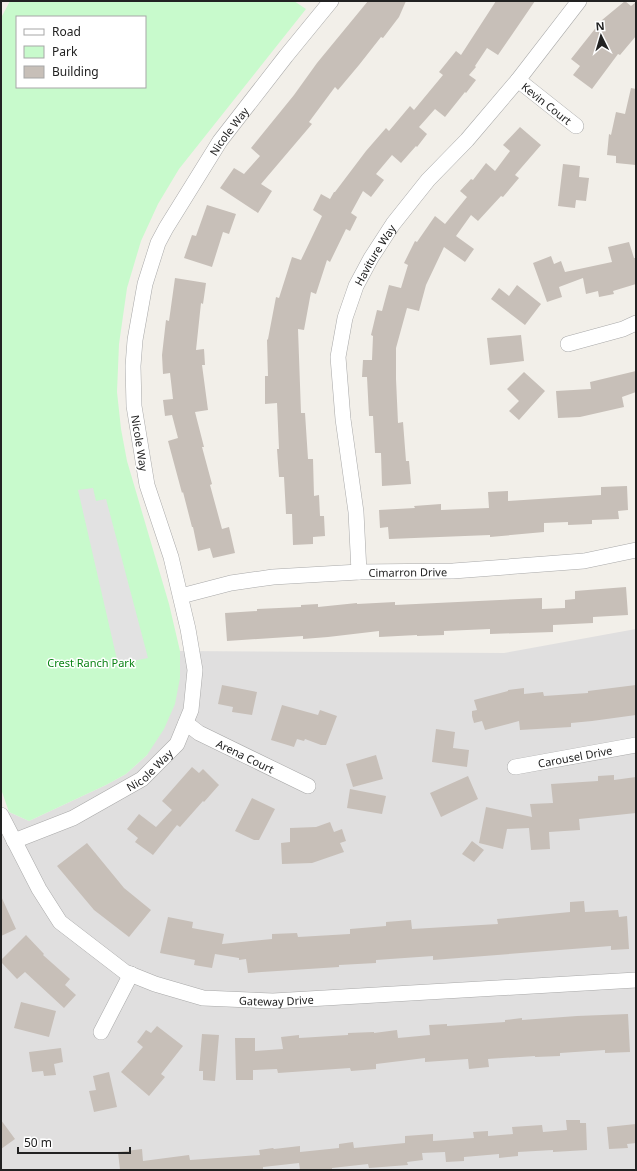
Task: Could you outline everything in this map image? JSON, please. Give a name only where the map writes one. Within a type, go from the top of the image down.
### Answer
[{"type":"street","name":"Nicole Way","points":[[14,841],[73,818],[142,779],[177,744],[191,710],[195,670],[181,596],[147,485],[134,406],[133,366],[135,340],[145,284],[158,243],[220,141],[331,1]]},
{"type":"street","name":"Haviture Way","points":[[359,572],[356,512],[343,420],[338,357],[345,318],[356,286],[371,258],[393,224],[428,180],[467,140],[518,80],[579,1]]},
{"type":"street","name":"Kevin Court","points":[[518,80],[576,126]]},
{"type":"street","points":[[568,344],[623,329],[636,323]]},
{"type":"street","name":"Cimarron Drive","points":[[181,596],[231,583],[273,576],[359,572],[453,571],[584,561],[636,550]]},
{"type":"street","name":"Arena Court","points":[[186,722],[199,733],[308,786]]},
{"type":"street","name":"Carousel Drive","points":[[515,767],[636,745]]},
{"type":"street","name":"Gateway Drive","points":[[1,815],[39,889],[60,922],[125,972],[155,984],[203,998],[273,1001],[636,980]]},
{"type":"street","points":[[101,1032],[131,974]]},
{"type":"shaded area","points":[[93,488],[96,501],[106,499],[148,658],[118,664],[78,490]]},
{"type":"shaded area","points":[[636,629],[636,1170],[1,1170],[1,813],[9,812],[29,821],[126,774],[147,755],[180,678],[180,651],[504,653]]},
{"type":"green space","name":"Crest Ranch Park","points":[[10,1],[294,1],[306,9],[179,169],[158,204],[141,241],[127,288],[119,344],[117,392],[121,429],[127,461],[169,604],[180,651],[180,678],[175,704],[164,729],[147,755],[126,774],[106,785],[29,821],[9,812],[1,789],[1,18]]},
{"type":"building","points":[[368,1],[406,1],[399,17],[383,38],[381,37],[338,90],[335,87],[309,122],[312,124],[261,184],[272,191],[258,213],[220,188],[234,168],[244,174],[260,156],[251,148],[294,95],[317,63]]},
{"type":"building","points":[[496,1],[535,1],[498,55],[487,48],[475,66],[476,67],[469,75],[476,80],[445,117],[435,109],[419,127],[427,134],[417,147],[416,146],[401,163],[392,155],[376,174],[384,180],[371,197],[363,191],[351,213],[357,217],[350,231],[346,229],[330,262],[327,260],[316,294],[311,292],[304,330],[298,329],[301,413],[305,413],[308,459],[313,459],[314,496],[319,495],[320,516],[324,516],[325,536],[313,537],[313,544],[293,545],[292,514],[286,514],[284,477],[279,477],[277,449],[279,449],[277,403],[265,404],[265,376],[268,376],[267,340],[276,297],[279,298],[292,257],[301,260],[322,216],[313,210],[321,194],[330,199],[366,151],[386,128],[389,131],[410,106],[414,110],[443,75],[439,72],[456,51],[461,55]]},
{"type":"building","points":[[625,1],[631,6],[636,2],[636,36],[620,55],[618,54],[592,89],[573,75],[580,66],[571,59],[602,20]]},
{"type":"building","points":[[631,88],[636,89],[636,165],[616,163],[616,156],[607,155],[609,134],[611,135],[616,112],[625,114]]},
{"type":"building","points":[[520,127],[541,145],[515,175],[519,178],[503,197],[501,196],[478,221],[471,215],[456,236],[474,249],[465,262],[444,247],[426,285],[419,311],[407,308],[396,348],[396,379],[398,423],[403,422],[406,461],[409,461],[411,484],[382,486],[381,453],[375,453],[373,416],[369,416],[367,377],[362,377],[363,360],[372,360],[373,336],[371,335],[377,310],[382,311],[389,285],[401,288],[408,265],[404,263],[415,241],[417,242],[435,216],[445,224],[467,197],[460,191],[471,179],[473,180],[486,163],[495,171],[510,151],[503,145]]},
{"type":"building","points":[[563,164],[580,166],[579,177],[589,178],[586,201],[576,200],[575,208],[558,206]]},
{"type":"building","points":[[207,205],[236,214],[229,234],[223,232],[212,267],[184,258],[192,235],[196,236]]},
{"type":"building","points":[[629,242],[634,258],[636,258],[636,284],[613,291],[614,294],[599,297],[598,291],[586,294],[583,278],[559,287],[562,297],[547,302],[533,263],[551,256],[554,264],[561,261],[565,272],[612,262],[608,247]]},
{"type":"building","points":[[175,278],[206,283],[203,304],[201,303],[196,350],[204,349],[205,365],[202,365],[208,410],[195,412],[204,447],[202,447],[212,484],[210,485],[222,529],[229,527],[235,553],[213,558],[210,548],[198,551],[193,527],[168,441],[178,438],[172,415],[165,416],[163,400],[173,399],[170,373],[163,374],[162,355],[166,320],[169,321]]},
{"type":"building","points":[[517,285],[541,304],[525,325],[491,299],[499,288],[509,296]]},
{"type":"building","points":[[521,335],[524,361],[490,365],[487,338]]},
{"type":"building","points":[[636,371],[636,392],[622,397],[624,407],[580,417],[558,418],[556,391],[591,389],[590,382]]},
{"type":"building","points":[[524,372],[545,391],[519,420],[509,411],[519,401],[507,389]]},
{"type":"building","points":[[627,486],[628,510],[618,511],[619,519],[592,520],[592,524],[568,525],[568,522],[544,523],[544,532],[490,537],[490,535],[389,539],[388,527],[380,528],[379,510],[415,508],[414,506],[441,504],[441,510],[489,508],[488,492],[508,491],[508,501],[601,495],[601,487]]},
{"type":"building","points":[[626,587],[628,615],[593,617],[593,623],[553,625],[553,632],[490,634],[490,629],[444,631],[444,635],[379,637],[379,631],[303,639],[303,636],[227,641],[225,613],[257,611],[257,609],[301,607],[301,605],[318,604],[318,607],[357,603],[395,602],[395,605],[542,598],[542,609],[565,608],[565,600],[575,599],[575,591]]},
{"type":"building","points":[[222,685],[257,692],[252,715],[232,712],[233,707],[218,704]]},
{"type":"building","points":[[636,685],[636,715],[571,723],[571,727],[520,730],[519,721],[485,730],[482,721],[474,723],[472,716],[472,711],[477,710],[474,700],[508,690],[524,688],[524,694],[543,692],[544,696],[588,693],[588,691]]},
{"type":"building","points":[[282,705],[318,715],[320,710],[337,716],[326,745],[321,745],[305,739],[304,741],[297,739],[294,747],[271,740]]},
{"type":"building","points":[[436,729],[455,732],[453,748],[469,750],[467,767],[432,762]]},
{"type":"building","points":[[376,755],[383,779],[353,787],[346,764]]},
{"type":"building","points":[[192,767],[199,773],[203,769],[219,785],[180,827],[177,825],[153,855],[135,842],[138,838],[127,829],[139,814],[156,827],[172,810],[162,801]]},
{"type":"building","points":[[614,775],[614,780],[636,777],[636,813],[579,819],[580,830],[549,832],[550,849],[531,850],[529,828],[507,829],[503,849],[479,843],[486,807],[532,817],[530,804],[553,803],[551,784],[598,781],[598,776]]},
{"type":"building","points":[[468,776],[478,799],[441,817],[430,793]]},
{"type":"building","points":[[350,789],[386,796],[382,814],[347,808]]},
{"type":"building","points":[[252,798],[275,809],[259,840],[254,840],[235,831]]},
{"type":"building","points":[[330,822],[334,832],[342,829],[346,841],[340,843],[344,852],[312,863],[282,864],[281,843],[290,842],[290,828],[316,827]]},
{"type":"building","points":[[472,841],[484,850],[474,862],[462,854]]},
{"type":"building","points":[[87,843],[124,888],[151,910],[129,937],[94,910],[57,866]]},
{"type":"building","points":[[1,896],[16,929],[1,936]]},
{"type":"building","points":[[584,901],[585,912],[618,910],[619,917],[627,916],[629,949],[611,950],[611,946],[433,960],[433,956],[376,960],[376,963],[339,965],[339,967],[248,973],[246,959],[239,960],[239,958],[215,954],[212,968],[194,965],[195,960],[160,953],[168,917],[193,922],[192,928],[224,934],[222,944],[272,939],[272,934],[297,933],[298,937],[350,934],[350,929],[386,926],[386,922],[411,920],[412,929],[498,924],[497,919],[570,912],[570,902]]},
{"type":"building","points":[[26,935],[44,954],[43,955],[70,979],[65,985],[76,995],[64,1008],[25,972],[17,979],[1,962],[1,960]]},
{"type":"building","points":[[21,1002],[56,1011],[49,1037],[14,1028]]},
{"type":"building","points":[[628,1014],[630,1052],[605,1053],[605,1050],[560,1053],[560,1056],[488,1059],[489,1067],[469,1069],[468,1059],[425,1062],[425,1058],[376,1064],[376,1069],[351,1071],[350,1068],[278,1073],[277,1069],[253,1070],[253,1080],[236,1080],[235,1038],[255,1038],[255,1051],[283,1049],[281,1037],[299,1035],[299,1038],[397,1030],[398,1038],[430,1035],[429,1025],[447,1024],[447,1026],[505,1022],[505,1020],[522,1018],[522,1020]]},
{"type":"building","points":[[157,1026],[183,1046],[161,1074],[165,1077],[149,1096],[121,1072],[143,1047],[137,1042],[146,1030],[151,1033]]},
{"type":"building","points":[[202,1034],[219,1035],[215,1081],[203,1080],[203,1071],[199,1071]]},
{"type":"building","points":[[61,1048],[63,1062],[54,1064],[56,1075],[44,1076],[43,1071],[32,1072],[29,1052]]},
{"type":"building","points":[[109,1072],[117,1107],[94,1112],[89,1091],[96,1090],[93,1076]]},
{"type":"building","points":[[1,1120],[15,1139],[1,1149]]},
{"type":"building","points":[[566,1120],[580,1120],[580,1123],[586,1123],[587,1150],[518,1152],[518,1156],[499,1158],[499,1154],[464,1157],[464,1161],[446,1162],[445,1152],[422,1153],[423,1160],[407,1162],[408,1165],[369,1168],[368,1164],[332,1168],[332,1170],[300,1170],[299,1163],[263,1167],[263,1170],[120,1170],[118,1152],[142,1149],[143,1161],[189,1155],[190,1160],[260,1155],[259,1150],[273,1148],[300,1146],[300,1152],[339,1148],[339,1144],[353,1142],[354,1148],[405,1143],[405,1136],[433,1134],[433,1141],[474,1138],[473,1132],[488,1131],[488,1136],[513,1134],[512,1127],[542,1125],[543,1132],[567,1130]]},
{"type":"building","points":[[636,1124],[636,1143],[627,1144],[628,1148],[609,1149],[607,1127]]}]
